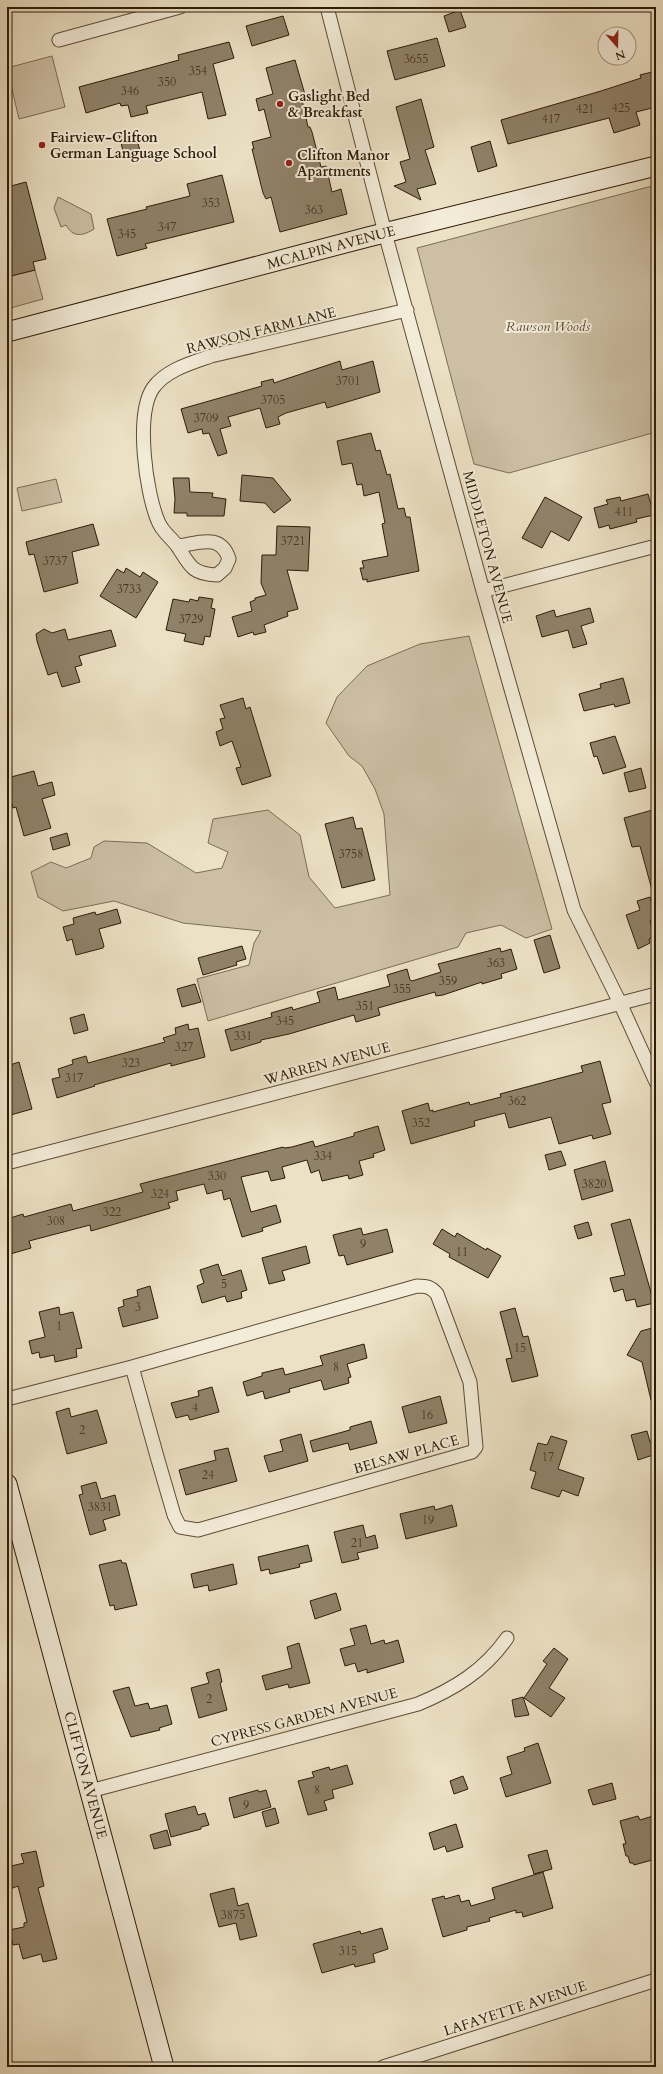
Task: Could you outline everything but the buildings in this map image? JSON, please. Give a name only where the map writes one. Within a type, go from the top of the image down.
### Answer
[{"type":"street","points":[[59,40],[180,7]]},
{"type":"street","name":"MIDDLETON AVENUE","points":[[327,7],[385,233],[483,591],[574,910],[620,1003],[656,1082]]},
{"type":"street","name":"MCALPIN AVENUE","points":[[7,332],[385,233],[656,166]]},
{"type":"street","name":"RAWSON FARM LANE","points":[[178,546],[162,529],[152,505],[143,449],[142,430],[145,410],[153,388],[169,374],[181,367],[211,356],[407,310]]},
{"type":"street","points":[[483,591],[656,546]]},
{"type":"street","name":"WARREN AVENUE","points":[[7,1163],[656,994]]},
{"type":"street","name":"BELSAW PLACE","points":[[7,1399],[132,1367],[417,1286],[427,1286],[433,1289],[437,1294],[470,1382],[476,1447],[472,1452],[198,1530],[188,1530],[180,1527],[174,1515],[132,1367]]},
{"type":"street","name":"CLIFTON AVENUE","points":[[7,1484],[164,2067]]},
{"type":"street","name":"CYPRESS GARDEN AVENUE","points":[[90,1791],[418,1704],[444,1693],[478,1672],[491,1659],[507,1638]]},
{"type":"street","name":"LAFAYETTE AVENUE","points":[[383,2067],[656,1980]]},
{"type":"green space","points":[[52,56],[65,107],[19,119],[7,68]]},
{"type":"green space","name":"Rawson Woods","points":[[656,185],[656,432],[509,473],[474,464],[417,248]]},
{"type":"green space","points":[[58,197],[91,214],[94,229],[86,233],[75,234],[66,225],[61,227],[54,208]]},
{"type":"green space","points":[[35,270],[43,299],[7,309],[7,277]]},
{"type":"green space","points":[[56,479],[62,502],[22,511],[17,488]]},
{"type":"green space","points":[[469,636],[552,929],[526,938],[501,925],[466,933],[458,947],[208,1021],[197,979],[249,965],[254,943],[261,931],[183,923],[114,901],[63,911],[38,897],[31,872],[51,862],[66,868],[91,858],[94,847],[104,841],[147,843],[196,873],[222,868],[228,852],[208,843],[213,819],[268,810],[300,835],[309,877],[335,908],[390,895],[384,814],[375,789],[362,766],[349,756],[326,723],[337,697],[367,666],[420,644]]},
{"type":"place","name":"Gaslight Bed & Breakfast","points":[[280,104]]},
{"type":"place","name":"Fairview-Clifton German Language School","points":[[42,145]]},
{"type":"place","name":"Clifton Manor Apartments","points":[[289,163]]}]
